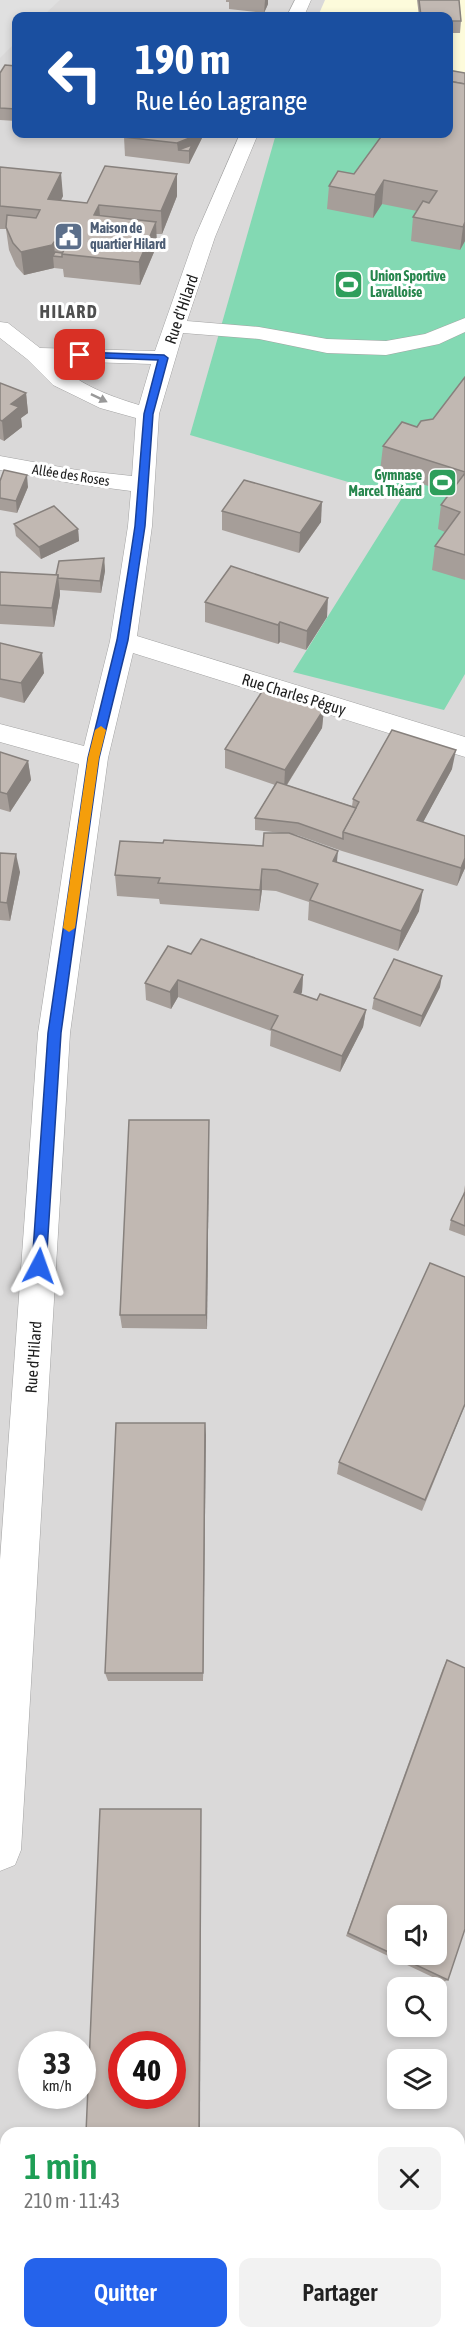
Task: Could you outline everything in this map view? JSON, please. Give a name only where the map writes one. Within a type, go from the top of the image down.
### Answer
[{"type":"street","name":"Rue d'Hilard","points":[[0,1850],[6,1704],[54,1033],[94,758],[123,640],[140,526],[148,414],[174,326],[206,237],[247,138]]},
{"type":"street","points":[[174,326],[259,333],[327,346],[386,348],[431,339],[465,324]]},
{"type":"street","points":[[0,328],[35,354],[61,380],[108,403],[148,414]]},
{"type":"street","points":[[35,354],[164,358]]},
{"type":"street","name":"Allée des Roses","points":[[0,463],[77,477],[142,485]]},
{"type":"street","name":"Rue Charles Péguy","points":[[123,640],[465,747]]},
{"type":"street","points":[[0,733],[94,758]]},
{"type":"shaded area","points":[[0,0],[465,0],[465,2127],[0,2127]]},
{"type":"shaded area","points":[[0,0],[60,0],[47,12],[12,12],[12,46],[0,58]]},
{"type":"shaded area","points":[[325,0],[465,0],[465,110],[453,108],[453,12],[320,12]]},
{"type":"green space","name":"Union Sportive Lavalloise","points":[[465,110],[465,674],[444,710],[293,672],[402,498],[190,435],[275,138],[453,138],[453,127]]},
{"type":"building","points":[[419,0],[459,0],[461,21],[453,21],[453,12],[420,12]]},
{"type":"building","points":[[5,65],[12,66],[12,109],[0,108],[0,73]]},
{"type":"building","points":[[453,71],[465,73],[465,84],[453,82]]},
{"type":"building","points":[[453,82],[465,84],[465,222],[463,227],[413,217],[423,201],[429,203],[437,191],[384,180],[375,195],[329,186],[338,171],[354,174],[380,138],[453,138]]},
{"type":"building","points":[[133,138],[190,138],[177,143]]},
{"type":"building","points":[[192,145],[189,151],[178,150]]},
{"type":"building","points":[[105,166],[177,174],[161,211],[99,205],[94,215],[156,222],[139,262],[62,254],[67,244],[54,242],[52,245],[21,252],[13,243],[6,227],[7,215],[36,218],[40,210],[0,206],[0,167],[61,173],[48,199],[87,203]]},
{"type":"building","points":[[55,252],[62,253],[62,257],[53,256]]},
{"type":"building","points":[[465,377],[465,472],[383,446],[402,422],[417,427],[421,421],[433,419]]},
{"type":"building","points":[[0,383],[26,393],[11,404],[19,407],[2,421],[0,420]]},
{"type":"building","points":[[4,470],[27,475],[16,501],[0,498],[0,481]]},
{"type":"building","points":[[465,473],[465,555],[435,546],[460,512],[441,505]]},
{"type":"building","points":[[244,480],[322,502],[300,533],[222,511]]},
{"type":"building","points":[[54,506],[78,529],[39,547],[14,524]]},
{"type":"building","points":[[104,558],[100,581],[58,578],[56,575],[59,561]]},
{"type":"building","points":[[231,566],[328,598],[307,631],[280,622],[278,625],[205,602]]},
{"type":"building","points":[[0,572],[58,575],[52,608],[0,605]]},
{"type":"building","points":[[0,643],[42,653],[21,683],[0,679]]},
{"type":"building","points":[[263,690],[324,709],[285,770],[225,749]]},
{"type":"building","points":[[392,730],[456,750],[417,820],[465,836],[465,858],[461,868],[343,832],[359,802],[353,799]]},
{"type":"building","points":[[0,752],[28,761],[7,794],[0,792]]},
{"type":"building","points":[[277,782],[356,808],[343,832],[343,839],[298,823],[255,818]]},
{"type":"building","points":[[264,833],[289,833],[338,851],[333,861],[423,890],[401,931],[310,900],[318,884],[277,870],[262,869],[260,890],[158,883],[160,878],[115,875],[120,841],[163,843],[164,840],[263,846]]},
{"type":"building","points":[[0,853],[16,854],[7,903],[0,902]]},
{"type":"building","points":[[201,939],[303,975],[294,992],[317,1000],[320,994],[366,1010],[342,1056],[271,1029],[278,1016],[178,980],[170,992],[145,983],[168,946],[191,954]]},
{"type":"building","points":[[394,959],[442,976],[422,1016],[374,998]]},
{"type":"building","points":[[129,1120],[209,1120],[206,1315],[120,1315]]},
{"type":"building","points":[[465,1192],[465,1226],[451,1220]]},
{"type":"building","points":[[430,1263],[465,1277],[465,1404],[425,1500],[339,1462]]},
{"type":"building","points":[[116,1423],[205,1423],[203,1673],[105,1673]]},
{"type":"building","points":[[447,1660],[465,1668],[465,1929],[448,1980],[447,1977],[442,1977],[416,1965],[447,1965],[447,1905],[387,1905],[387,1951],[348,1933]]},
{"type":"building","points":[[100,1809],[201,1809],[199,2127],[86,2127],[87,2109],[96,2109],[96,2031],[90,2031]]},
{"type":"slow traffic","points":[[69,928],[94,758],[101,730]]},
{"type":"place","name":"Maison de quartier Hilard","points":[[69,236]]},
{"type":"place","name":"Union Sportive Lavalloise","points":[[349,284]]},
{"type":"place","name":"Gymnase Marcel Théard","points":[[443,483]]},
{"type":"district","name":"HILARD","points":[[69,312]]},
{"type":"route","points":[[39,1266],[54,1033],[94,758],[123,640],[140,526],[148,414],[164,358],[80,355]]}]
